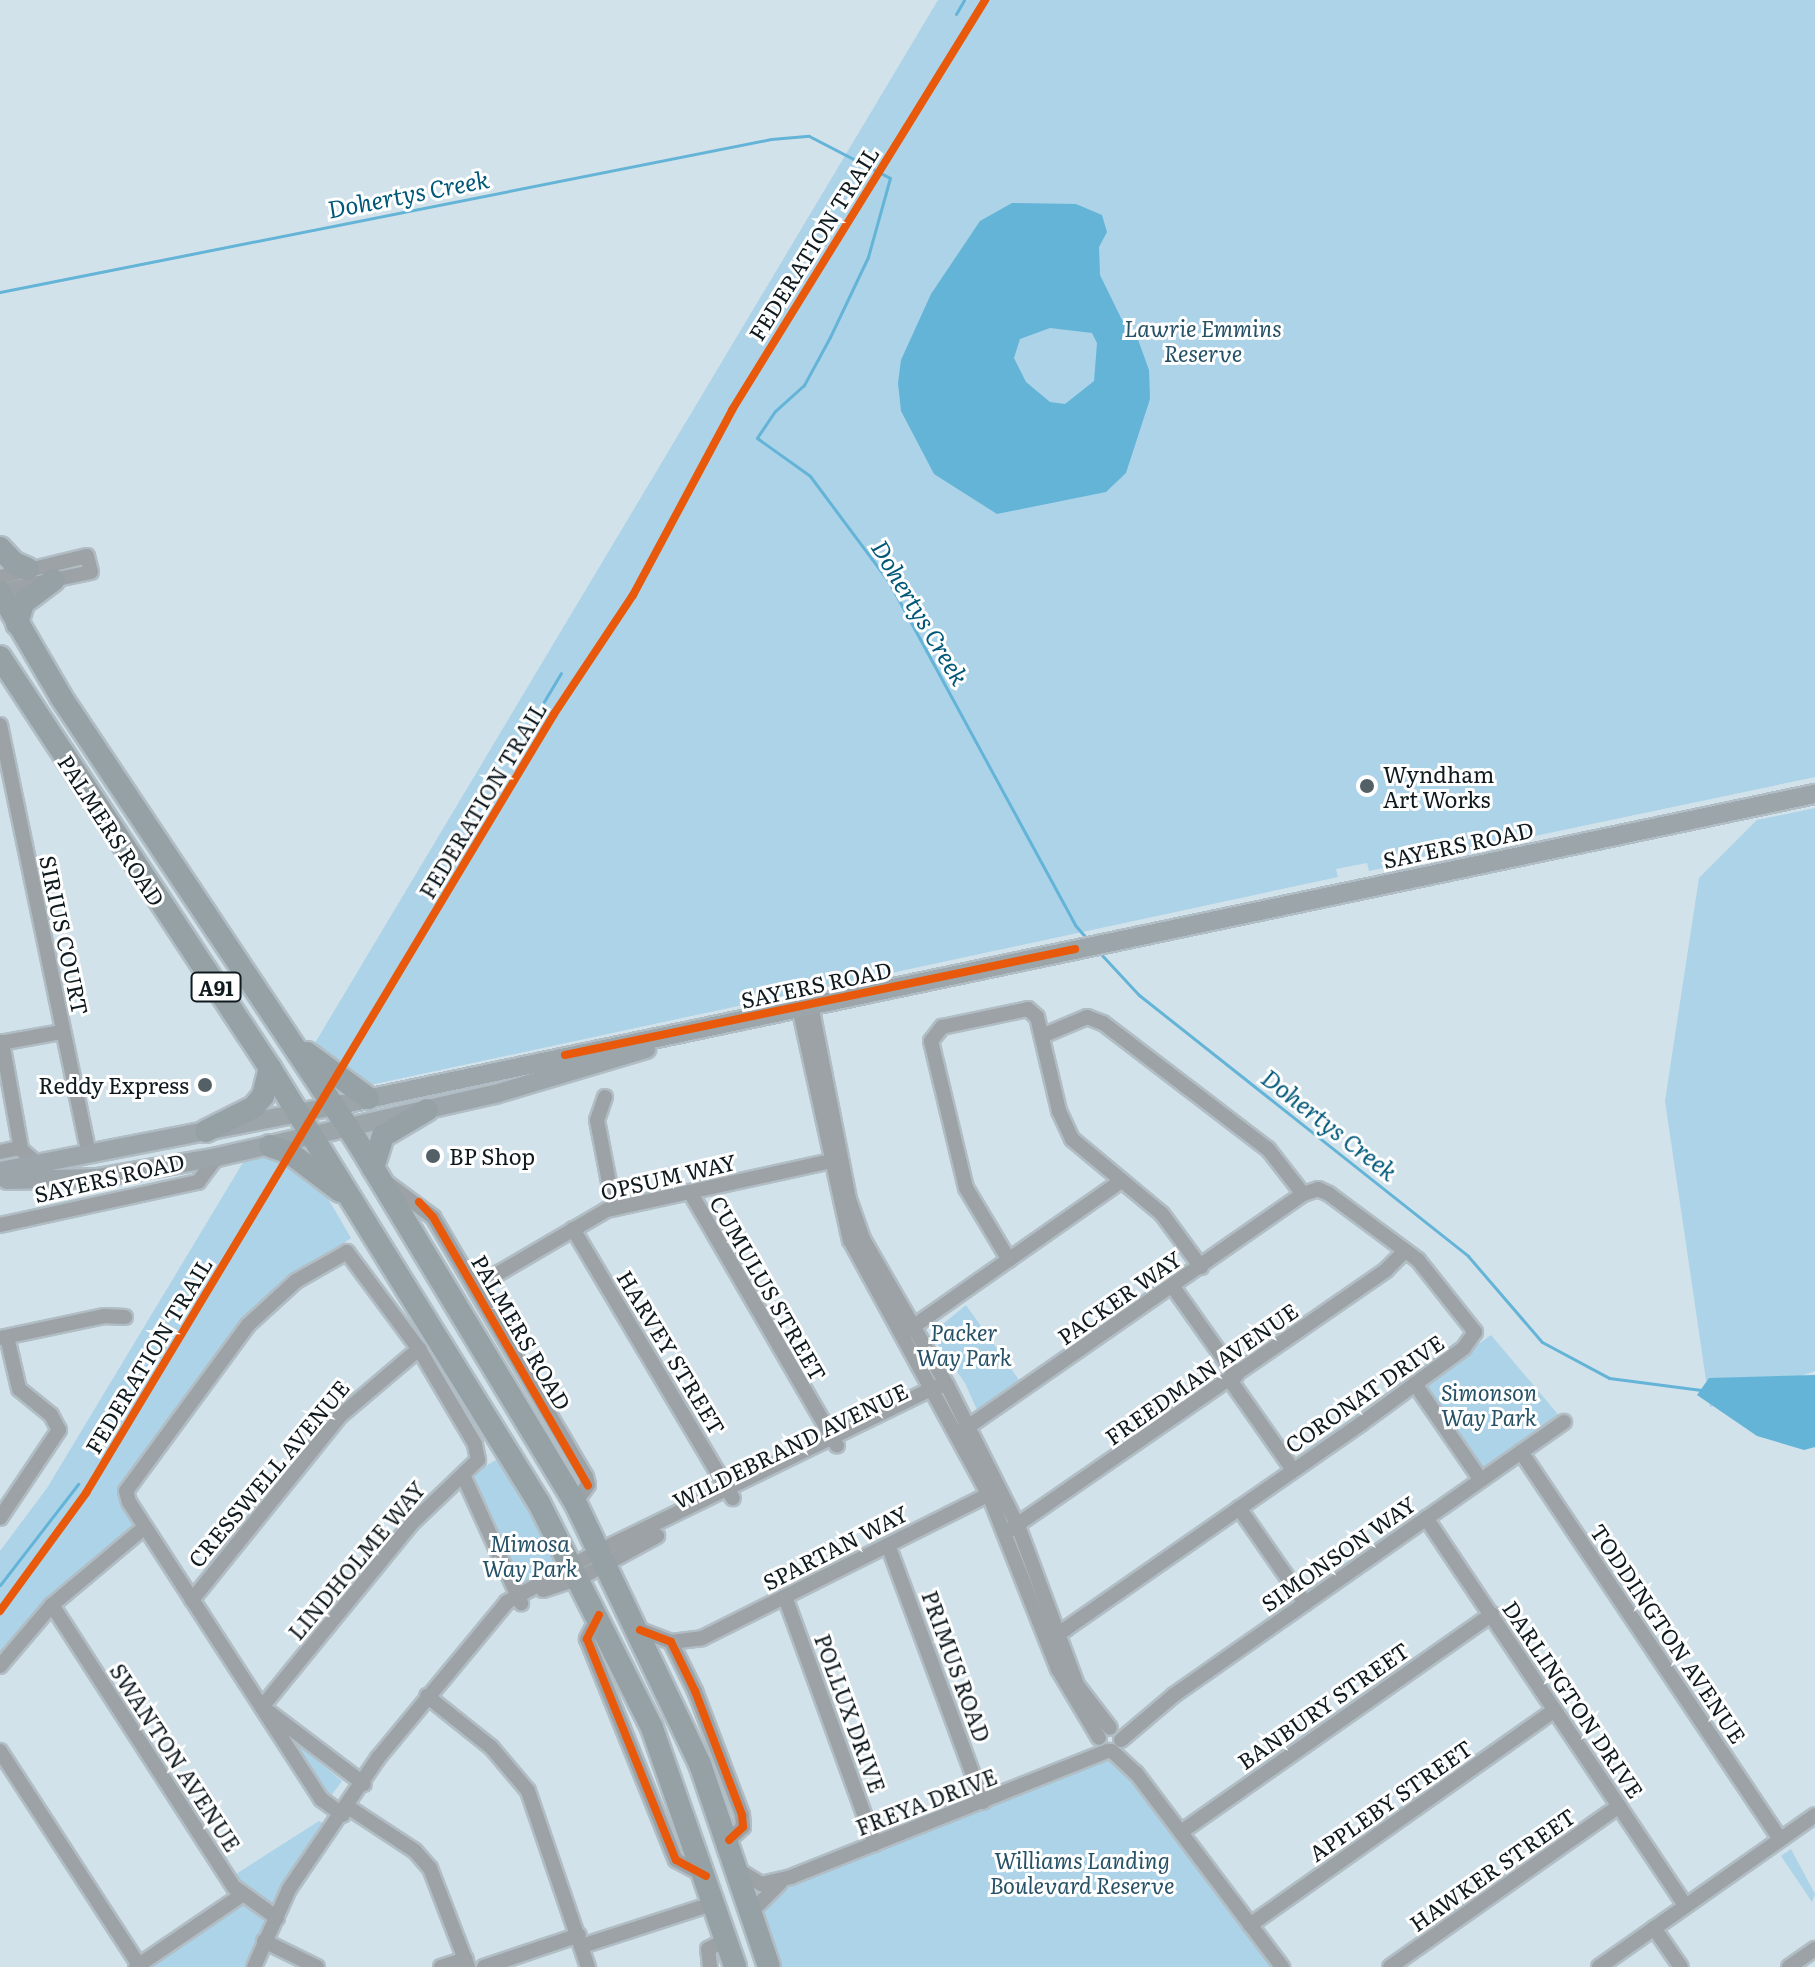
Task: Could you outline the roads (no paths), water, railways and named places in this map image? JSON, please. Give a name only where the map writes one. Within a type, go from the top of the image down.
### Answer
[{"type":"highway","points":[[0,548],[14,563],[28,569]]},
{"type":"highway","points":[[17,624],[23,603],[53,580]]},
{"type":"highway","name":"PALMERS ROAD","points":[[0,592],[77,723],[349,1129],[575,1502],[640,1630],[729,1840],[769,1967]]},
{"type":"highway","name":"PALMERS ROAD","points":[[0,657],[270,1068],[576,1572],[652,1728],[706,1876],[735,1967]]},
{"type":"highway","points":[[288,1036],[368,1098]]},
{"type":"highway","points":[[206,1131],[254,1107],[263,1096],[270,1068]]},
{"type":"highway","points":[[375,1172],[383,1136],[427,1110]]},
{"type":"highway","points":[[270,1146],[290,1153],[353,1201]]},
{"type":"main road","name":"SAYERS ROAD","points":[[0,1171],[334,1106],[1815,794]]},
{"type":"main road","name":"SAYERS ROAD","points":[[0,1181],[97,1178],[313,1137],[550,1079],[736,1020]]},
{"type":"street","points":[[0,577],[87,556],[91,572],[0,592]]},
{"type":"street","name":"SIRIUS COURT","points":[[0,725],[89,1154]]},
{"type":"street","points":[[805,1006],[835,1160],[872,1269],[963,1431],[1012,1529],[1052,1636],[1068,1691],[1136,1773],[1282,1967]]},
{"type":"street","points":[[1009,1260],[983,1222],[962,1176],[932,1045],[933,1033],[946,1025],[1028,1009],[1037,1017],[1066,1130],[1082,1151],[1162,1214],[1201,1267]]},
{"type":"street","points":[[1042,1036],[1063,1032],[1087,1017],[1098,1020],[1268,1149],[1303,1194]]},
{"type":"street","points":[[0,1152],[21,1149],[1,1043],[62,1032]]},
{"type":"street","points":[[597,1120],[605,1097]]},
{"type":"street","points":[[586,1100],[597,1120],[614,1208]]},
{"type":"street","name":"SAYERS ROAD","points":[[21,1149],[37,1163]]},
{"type":"street","name":"SAYERS ROAD","points":[[0,1225],[198,1182],[217,1157]]},
{"type":"street","name":"OPSUM WAY","points":[[475,1287],[614,1208],[835,1160]]},
{"type":"street","name":"PALMERS ROAD","points":[[375,1172],[427,1208],[475,1287],[586,1477],[588,1485],[575,1502]]},
{"type":"street","points":[[908,1330],[1121,1181]]},
{"type":"street","name":"CORONAT DRIVE","points":[[1052,1636],[1415,1384],[1464,1348],[1475,1332],[1428,1271],[1405,1251],[1329,1194],[1318,1189],[1303,1194]]},
{"type":"street","name":"CUMULUS STREET","points":[[690,1192],[835,1443]]},
{"type":"street","name":"PACKER WAY","points":[[963,1431],[1303,1194]]},
{"type":"street","name":"HARVEY STREET","points":[[573,1229],[731,1494]]},
{"type":"street","name":"FREEDMAN AVENUE","points":[[1012,1529],[1386,1270],[1405,1251]]},
{"type":"street","points":[[419,1349],[356,1258],[347,1252],[333,1255],[282,1292],[248,1325],[129,1483],[127,1498],[262,1707],[289,1736],[321,1799],[415,1851],[430,1868],[467,1963],[441,1967]]},
{"type":"street","points":[[1173,1287],[1293,1470]]},
{"type":"street","points":[[0,1518],[59,1431],[51,1415],[19,1389],[4,1338],[104,1316],[125,1317]]},
{"type":"street","name":"LINDHOLME WAY","points":[[262,1707],[411,1524],[478,1460],[475,1444],[419,1349]]},
{"type":"street","name":"CRESSWELL AVENUE","points":[[192,1600],[332,1426],[367,1389],[419,1349]]},
{"type":"street","points":[[1415,1384],[1481,1480]]},
{"type":"street","name":"WILDEBRAND AVENUE","points":[[254,1967],[264,1941],[286,1903],[330,1844],[334,1829],[367,1780],[493,1616],[519,1600],[940,1389]]},
{"type":"street","name":"SIMONSON WAY","points":[[1110,1740],[1564,1422]]},
{"type":"street","name":"TODDINGTON AVENUE","points":[[1521,1452],[1780,1839]]},
{"type":"street","points":[[463,1475],[519,1600]]},
{"type":"street","name":"SPARTAN WAY","points":[[671,1642],[702,1638],[994,1492]]},
{"type":"street","points":[[1239,1508],[1305,1603]]},
{"type":"street","name":"DARLINGTON DRIVE","points":[[1426,1518],[1685,1905]]},
{"type":"street","points":[[0,1666],[52,1605],[145,1527]]},
{"type":"street","name":"PRIMUS ROAD","points":[[888,1545],[983,1802]]},
{"type":"street","name":"POLLUX DRIVE","points":[[785,1597],[875,1844]]},
{"type":"street","name":"SWANTON AVENUE","points":[[52,1605],[242,1895],[277,1918]]},
{"type":"street","name":"BANBURY STREET","points":[[1181,1832],[1492,1614]]},
{"type":"street","points":[[640,1630],[671,1642],[682,1663],[742,1815],[743,1827],[729,1840]]},
{"type":"street","name":"SPARTAN WAY","points":[[682,1663],[702,1638]]},
{"type":"street","points":[[431,1699],[491,1747],[528,1791],[588,1967]]},
{"type":"street","name":"APPLEBY STREET","points":[[1250,1925],[1555,1710]]},
{"type":"street","points":[[289,1736],[367,1780]]},
{"type":"street","name":"FREYA DRIVE","points":[[738,1870],[761,1884],[791,1877],[1076,1764],[1110,1740]]},
{"type":"street","points":[[0,1751],[137,1966],[242,1895]]},
{"type":"street","name":"HAWKER STREET","points":[[1390,1967],[1619,1806]]},
{"type":"street","points":[[1599,1967],[1815,1815]]},
{"type":"street","name":"FREYA DRIVE","points":[[751,1912],[791,1877]]},
{"type":"street","points":[[484,1967],[714,1903]]},
{"type":"street","points":[[1654,1928],[1681,1967]]},
{"type":"street","points":[[710,1967],[708,1949],[726,1940]]},
{"type":"street","points":[[264,1941],[317,1967]]},
{"type":"street","points":[[1789,1967],[1815,1949]]},
{"type":"water","points":[[1012,203],[1076,204],[1102,215],[1107,232],[1099,247],[1100,275],[1122,320],[1136,334],[1149,370],[1150,399],[1126,473],[1106,492],[997,514],[934,474],[901,411],[898,383],[901,360],[931,294],[980,221]],"holes":[[[1050,328],[1092,333],[1097,343],[1094,381],[1065,404],[1050,402],[1026,382],[1014,358],[1020,339]]]},
{"type":"water","points":[[1815,1375],[1815,1447],[1804,1450],[1757,1436],[1697,1395],[1709,1378]]},
{"type":"waterway","points":[[956,14],[964,0]]},
{"type":"waterway","name":"Dohertys Creek","points":[[0,292],[771,139],[809,136],[890,178],[868,257],[830,337],[804,385],[775,411],[757,438],[810,476],[889,582],[1075,925],[1089,941]]},
{"type":"waterway","points":[[524,735],[561,673]]},
{"type":"waterway","name":"Dohertys Creek","points":[[1099,952],[1139,995],[1468,1256],[1542,1342],[1609,1378],[1701,1390]]},
{"type":"waterway","points":[[0,1585],[78,1484]]},
{"type":"place","name":"Wyndham Art Works","points":[[1367,786]]},
{"type":"place","name":"Reddy Express","points":[[205,1085]]},
{"type":"place","name":"BP Shop","points":[[433,1156]]},
{"type":"park label","name":"Lawrie Emmins Reserve","points":[[1203,340]]},
{"type":"park label","name":"Packer Way Park","points":[[964,1344]]},
{"type":"park label","name":"Simonson Way Park","points":[[1489,1404]]},
{"type":"park label","name":"Mimosa Way Park","points":[[530,1554]]},
{"type":"park label","name":"Williams Landing Boulevard Reserve","points":[[1082,1872]]}]
